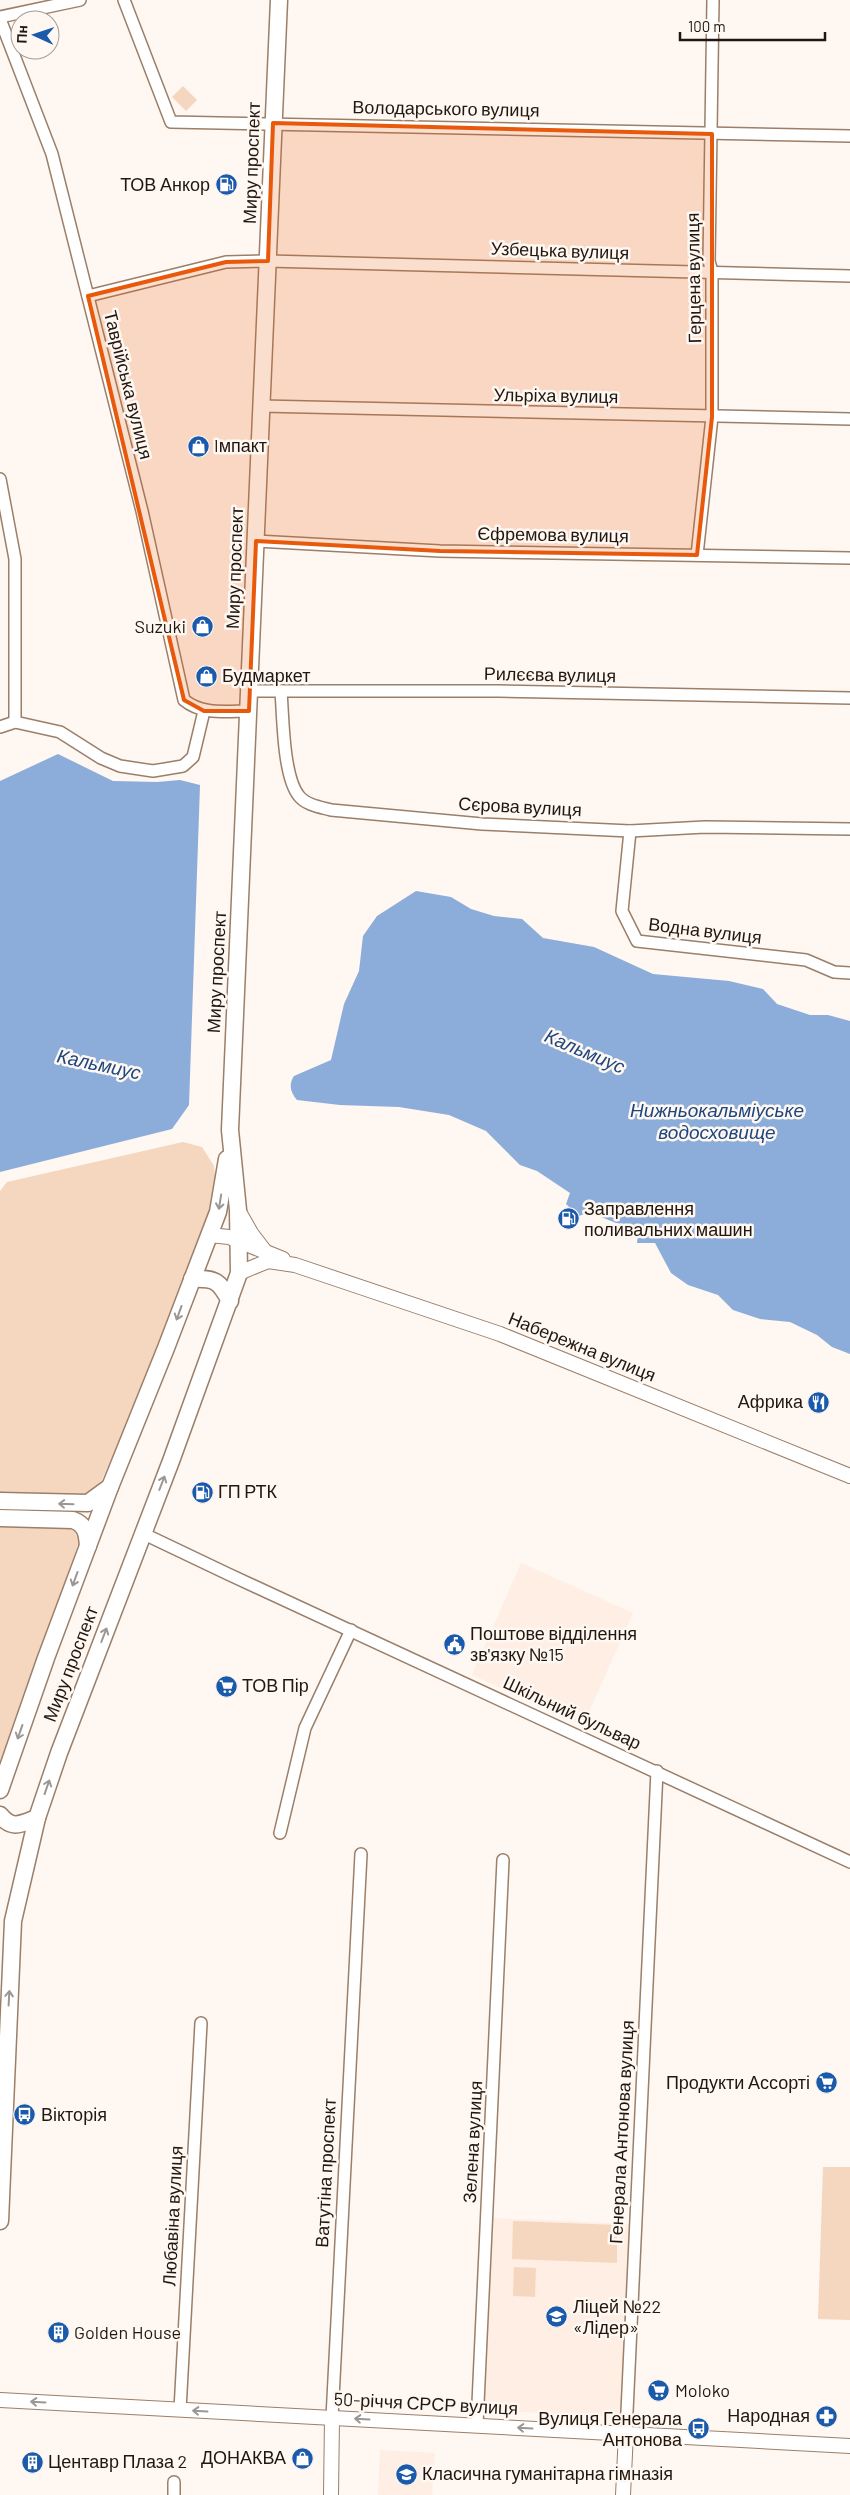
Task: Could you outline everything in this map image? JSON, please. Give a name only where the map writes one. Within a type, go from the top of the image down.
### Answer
[{"type":"main road","name":"Миру проспект","points":[[0,1790],[110,1487],[218,1212],[230,1134],[279,0]]},
{"type":"main road","name":"Миру проспект","points":[[0,2221],[13,1921],[37,1818],[59,1753],[239,1273],[240,1241],[238,1210],[230,1134]]},
{"type":"main road","points":[[192,1279],[215,1280],[222,1286],[230,1301]]},
{"type":"main road","points":[[0,1501],[88,1502],[110,1487]]},
{"type":"main road","points":[[0,1518],[73,1520],[80,1523],[87,1532],[88,1546]]},
{"type":"main road","points":[[0,1815],[7,1823],[12,1825],[37,1818]]},
{"type":"street","points":[[0,18],[80,0]]},
{"type":"street","name":"Володарського вулиця","points":[[124,0],[171,122],[273,122],[850,136]]},
{"type":"street","name":"Герцена вулиця","points":[[697,555],[712,417],[712,272],[709,261],[713,0]]},
{"type":"street","name":"Таврійська вулиця","points":[[0,18],[52,154],[142,511],[184,700],[194,708],[204,711]]},
{"type":"street","name":"Узбецька вулиця","points":[[88,296],[226,262],[268,261],[850,276]]},
{"type":"street","name":"Ульріха вулиця","points":[[261,406],[850,419]]},
{"type":"street","points":[[0,478],[16,559],[15,722]]},
{"type":"street","name":"Єфремова вулиця","points":[[256,541],[440,551],[850,558]]},
{"type":"street","name":"Рилєєва вулиця","points":[[250,691],[545,691],[850,698]]},
{"type":"street","name":"Сєрова вулиця","points":[[281,691],[287,762],[299,796],[313,806],[331,810],[472,823],[630,831],[705,827],[850,829]]},
{"type":"street","points":[[0,727],[15,722],[60,732],[101,758],[120,766],[152,771],[183,766],[193,757],[204,711],[249,711]]},
{"type":"street","name":"Водна вулиця","points":[[630,831],[622,912],[637,941],[806,960],[834,972],[850,973]]},
{"type":"street","points":[[238,1210],[250,1233],[266,1252]]},
{"type":"street","points":[[209,1235],[224,1236],[240,1241],[294,1265]]},
{"type":"street","points":[[239,1273],[268,1261],[294,1265]]},
{"type":"street","name":"Набережна вулиця","points":[[294,1265],[500,1334],[850,1476]]},
{"type":"street","name":"Шкільний бульвар","points":[[142,1533],[850,1862]]},
{"type":"street","points":[[280,1833],[305,1728],[351,1630]]},
{"type":"street","name":"Генерала Антонова вулиця","points":[[623,2495],[657,1771]]},
{"type":"street","name":"Ватутіна проспект","points":[[331,2495],[332,2418],[362,1854]]},
{"type":"street","name":"Зелена вулиця","points":[[477,2425],[503,1860]]},
{"type":"street","name":"Любавіна вулиця","points":[[180,2410],[201,2024]]},
{"type":"street","name":"50-річчя СРСР вулиця","points":[[0,2400],[850,2446]]},
{"type":"street","points":[[174,2482],[174,2495]]},
{"type":"highlighted area","points":[[273,123],[712,134],[712,417],[697,555],[440,551],[256,541],[249,711],[204,711],[184,700],[88,296],[226,262],[268,261]]},
{"type":"shaded area","points":[[183,86],[197,100],[186,111],[172,97]]},
{"type":"shaded area","points":[[183,1142],[202,1147],[214,1166],[217,1192],[143,1388],[97,1491],[89,1496],[0,1493],[0,1191],[7,1182]]},
{"type":"shaded area","points":[[0,1526],[70,1528],[75,1532],[79,1541],[0,1772]]},
{"type":"shaded area","points":[[521,1563],[633,1613],[583,1725],[472,1675]]},
{"type":"shaded area","points":[[823,2167],[850,2167],[850,2320],[818,2319]]},
{"type":"shaded area","name":"Ліцей №22 «Лідер»","points":[[491,2218],[631,2224],[623,2417],[483,2410]]},
{"type":"shaded area","points":[[513,2221],[617,2225],[617,2263],[512,2259]]},
{"type":"shaded area","points":[[514,2267],[536,2268],[535,2297],[513,2296]]},
{"type":"shaded area","name":"Класична гуманітарна гімназія","points":[[380,2450],[435,2453],[432,2495],[378,2495]]},
{"type":"water","name":"Кальмиус","points":[[58,754],[113,781],[157,782],[180,780],[200,785],[189,1105],[172,1129],[0,1172],[0,781]]},
{"type":"water","name":"Нижньокальміуське водосховище","points":[[416,891],[451,897],[471,909],[494,916],[522,919],[543,938],[594,947],[653,974],[729,981],[763,989],[777,1004],[810,1015],[828,1015],[850,1021],[850,1354],[832,1347],[817,1335],[790,1322],[760,1319],[733,1310],[718,1295],[688,1285],[671,1273],[655,1243],[637,1243],[639,1226],[616,1223],[589,1212],[579,1216],[566,1204],[570,1193],[537,1171],[520,1165],[486,1131],[449,1115],[399,1107],[340,1105],[297,1100],[291,1089],[294,1076],[331,1060],[344,1004],[359,971],[363,936],[377,916]]},
{"type":"place","name":"ТОВ Анкор","points":[[226,185]]},
{"type":"place","name":"Iмпакт","points":[[198,446]]},
{"type":"place","name":"Suzuki","points":[[202,627]]},
{"type":"place","name":"Будмаркет","points":[[206,676]]},
{"type":"place","name":"Заправлення поливальних машин","points":[[568,1219]]},
{"type":"place","name":"Африка","points":[[819,1402]]},
{"type":"place","name":"ГП РТК","points":[[202,1492]]},
{"type":"place","name":"Поштове відділення зв'язку №15","points":[[454,1644]]},
{"type":"place","name":"ТОВ Пір","points":[[226,1686]]},
{"type":"place","name":"Продукти Ассорті","points":[[826,2083]]},
{"type":"place","name":"Вікторія","points":[[25,2115]]},
{"type":"place","name":"Ліцей №22 «Лідер»","points":[[557,2317]]},
{"type":"place","name":"Golden House","points":[[58,2333]]},
{"type":"place","name":"Moloko","points":[[659,2391]]},
{"type":"place","name":"Народная","points":[[826,2416]]},
{"type":"place","name":"Вулиця Генерала Антонова","points":[[698,2429]]},
{"type":"place","name":"ДОНАКВА","points":[[302,2458]]},
{"type":"place","name":"Центавр Плаза 2","points":[[32,2462]]},
{"type":"place","name":"Класична гуманітарна гімназія","points":[[406,2474]]}]
